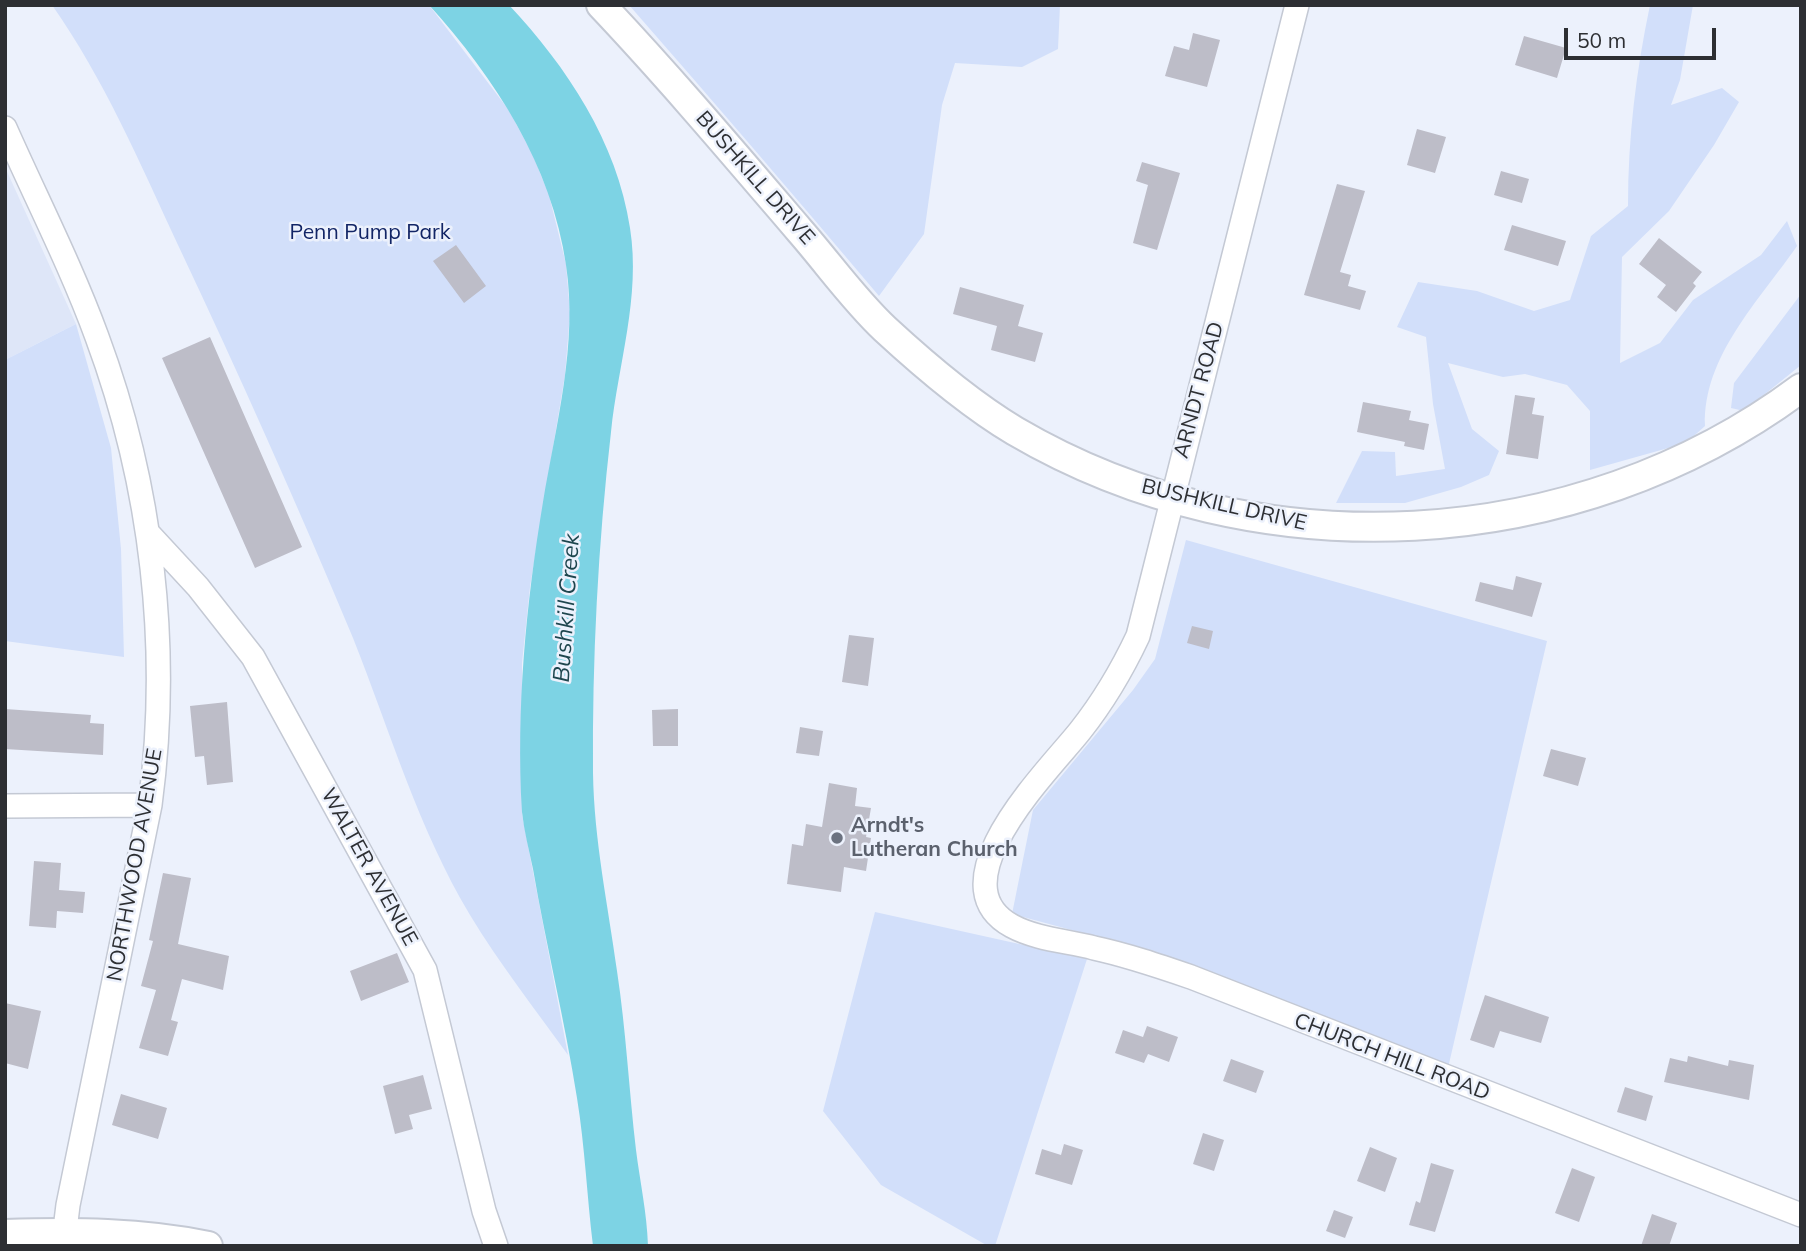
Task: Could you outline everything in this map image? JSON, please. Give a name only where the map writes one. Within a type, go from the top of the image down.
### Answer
[{"type":"main road","name":"BUSHKILL DRIVE","points":[[600,5],[646,53],[882,326],[927,366],[1012,429],[1040,445],[1078,464],[1171,497],[1298,524],[1340,528],[1421,526],[1527,513],[1600,492],[1669,466],[1709,447],[1801,388]]},
{"type":"main road","points":[[5,1234],[63,1239],[173,1239],[208,1246]]},
{"type":"street","name":"ARNDT ROAD","points":[[989,901],[989,861],[1004,828],[1093,713],[1138,636],[1297,5]]},
{"type":"street","name":"NORTHWOOD AVENUE","points":[[5,128],[97,336],[133,455],[148,534],[159,695],[157,753],[150,805],[63,1239]]},
{"type":"street","name":"WALTER AVENUE","points":[[148,534],[198,587],[253,657],[425,970],[484,1211],[496,1246]]},
{"type":"street","points":[[5,806],[150,805]]},
{"type":"street","name":"CHURCH HILL ROAD","points":[[989,901],[1000,919],[1024,932],[1130,957],[1191,977],[1801,1215]]},
{"type":"shaded area","points":[[5,167],[76,324],[5,360]]},
{"type":"green space","name":"Penn Pump Park","points":[[52,5],[429,5],[508,109],[532,153],[549,195],[566,264],[570,313],[565,375],[530,587],[522,663],[522,814],[568,1055],[493,951],[470,915],[435,848],[353,638],[246,391],[120,122],[88,62]]},
{"type":"green space","points":[[629,5],[1060,5],[1058,49],[1022,67],[955,63],[942,105],[924,234],[879,296]]},
{"type":"green space","points":[[1650,5],[1693,5],[1680,80],[1671,105],[1722,88],[1739,102],[1714,145],[1669,211],[1622,257],[1620,363],[1660,343],[1693,300],[1761,255],[1787,221],[1797,246],[1736,330],[1723,353],[1707,400],[1705,426],[1686,443],[1590,470],[1590,411],[1567,385],[1525,374],[1503,377],[1448,363],[1472,429],[1499,451],[1489,475],[1461,487],[1405,503],[1336,503],[1362,451],[1395,452],[1396,476],[1445,469],[1433,404],[1426,337],[1397,327],[1418,282],[1477,291],[1534,311],[1570,300],[1591,236],[1628,206],[1634,105]]},
{"type":"green space","points":[[1801,294],[1801,365],[1744,411],[1731,408],[1734,383]]},
{"type":"green space","points":[[76,324],[111,448],[121,549],[124,657],[5,641],[5,360]]},
{"type":"green space","points":[[1186,540],[1547,641],[1448,1068],[1153,952],[1012,914],[1033,810],[1133,690],[1155,659]]},
{"type":"green space","points":[[875,912],[1087,959],[995,1246],[988,1246],[881,1185],[823,1111]]},
{"type":"water","name":"Bushkill Creek","points":[[429,5],[509,5],[551,54],[586,107],[614,166],[630,228],[633,254],[631,305],[614,407],[599,559],[593,773],[599,848],[620,993],[648,1246],[593,1246],[577,1098],[522,812],[520,734],[527,617],[543,502],[564,384],[569,324],[566,265],[559,228],[548,193],[517,125],[476,62]]},
{"type":"building","points":[[1193,33],[1220,40],[1207,87],[1165,76],[1174,46],[1189,50]]},
{"type":"building","points":[[1524,36],[1566,48],[1557,78],[1515,65]]},
{"type":"building","points":[[1417,129],[1446,137],[1435,173],[1407,165]]},
{"type":"building","points":[[1142,162],[1180,173],[1157,250],[1133,243],[1148,185],[1136,181]]},
{"type":"building","points":[[1501,171],[1529,179],[1522,203],[1494,195]]},
{"type":"building","points":[[1337,184],[1365,191],[1340,272],[1351,275],[1348,286],[1366,291],[1360,310],[1304,295]]},
{"type":"building","points":[[1512,225],[1566,241],[1558,266],[1504,250]]},
{"type":"building","points":[[1659,238],[1702,272],[1693,283],[1696,286],[1676,312],[1657,297],[1666,285],[1639,264]]},
{"type":"building","points":[[456,245],[486,286],[464,303],[433,261]]},
{"type":"building","points":[[960,287],[1024,305],[1018,326],[1043,333],[1035,362],[991,350],[997,326],[953,314]]},
{"type":"building","points":[[210,337],[302,547],[255,568],[162,358]]},
{"type":"building","points":[[1515,395],[1535,398],[1532,414],[1544,416],[1538,459],[1506,454]]},
{"type":"building","points":[[1363,402],[1411,411],[1409,420],[1429,424],[1424,450],[1404,446],[1405,442],[1357,432]]},
{"type":"building","points":[[1516,576],[1542,583],[1532,617],[1475,601],[1480,582],[1513,590]]},
{"type":"building","points":[[1192,626],[1213,631],[1209,649],[1187,643]]},
{"type":"building","points":[[849,635],[874,638],[868,686],[842,682]]},
{"type":"building","points":[[227,702],[233,782],[207,785],[204,756],[195,757],[190,706]]},
{"type":"building","points":[[5,709],[91,715],[90,723],[104,724],[103,755],[5,749]]},
{"type":"building","points":[[678,709],[678,746],[653,746],[652,710]]},
{"type":"building","points":[[800,727],[823,731],[819,756],[796,753]]},
{"type":"building","points":[[1551,749],[1586,758],[1578,786],[1543,776]]},
{"type":"building","name":"Arndt's Lutheran Church","points":[[829,783],[857,788],[855,806],[871,808],[866,837],[871,838],[866,871],[844,867],[841,892],[787,884],[792,844],[803,846],[806,824],[822,827]]},
{"type":"building","points":[[34,861],[61,863],[59,890],[85,892],[83,913],[57,911],[56,928],[29,926]]},
{"type":"building","points":[[163,873],[191,878],[178,944],[229,956],[223,990],[182,979],[171,1020],[178,1022],[168,1056],[139,1048],[156,990],[141,986],[153,941],[149,940]]},
{"type":"building","points":[[397,953],[409,982],[361,1001],[350,971]]},
{"type":"building","points":[[1485,995],[1549,1017],[1541,1043],[1500,1031],[1494,1048],[1470,1040]]},
{"type":"building","points":[[5,1003],[41,1011],[28,1069],[5,1063]]},
{"type":"building","points":[[1147,1026],[1178,1037],[1169,1062],[1148,1054],[1144,1063],[1115,1053],[1123,1030],[1143,1037]]},
{"type":"building","points":[[1688,1056],[1728,1066],[1729,1060],[1754,1065],[1749,1100],[1664,1082],[1670,1058],[1687,1062]]},
{"type":"building","points":[[1231,1059],[1264,1071],[1256,1093],[1223,1081]]},
{"type":"building","points":[[423,1075],[432,1109],[409,1115],[413,1129],[395,1134],[383,1086]]},
{"type":"building","points":[[1625,1087],[1653,1096],[1646,1121],[1617,1112]]},
{"type":"building","points":[[121,1094],[167,1108],[158,1139],[112,1125]]},
{"type":"building","points":[[1203,1133],[1224,1140],[1214,1171],[1193,1164]]},
{"type":"building","points":[[1064,1144],[1083,1150],[1072,1185],[1035,1174],[1042,1149],[1061,1155]]},
{"type":"building","points":[[1370,1147],[1397,1158],[1385,1192],[1357,1181]]},
{"type":"building","points":[[1431,1163],[1454,1170],[1435,1232],[1409,1225],[1416,1201],[1420,1203]]},
{"type":"building","points":[[1572,1168],[1595,1177],[1579,1222],[1555,1213]]},
{"type":"building","points":[[1334,1210],[1353,1217],[1345,1238],[1326,1231]]},
{"type":"building","points":[[1652,1214],[1677,1223],[1669,1246],[1641,1246]]},
{"type":"place","name":"Arndt's Lutheran Church","points":[[837,838]]}]
